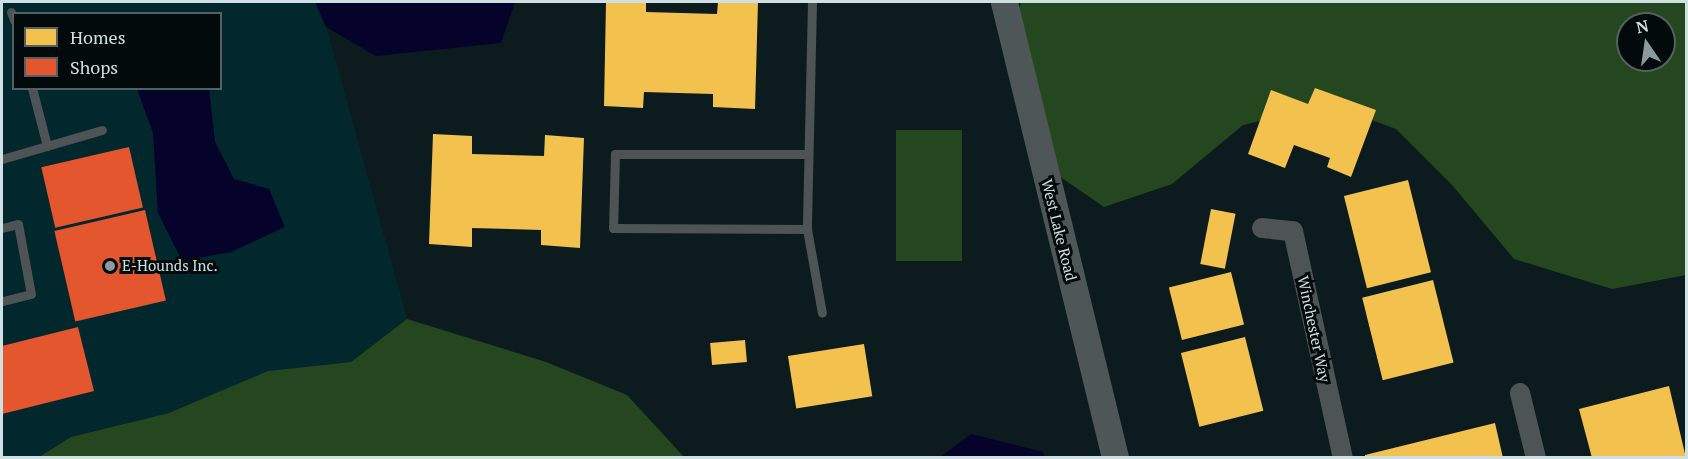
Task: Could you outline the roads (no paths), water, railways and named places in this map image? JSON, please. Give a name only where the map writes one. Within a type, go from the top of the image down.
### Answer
[{"type":"street","name":"West Lake Road","points":[[1004,2],[1115,458]]},
{"type":"street","name":"Winchester Way","points":[[1262,228],[1293,231],[1343,458]]},
{"type":"street","points":[[1520,393],[1536,458]]},
{"type":"lane","points":[[812,2],[806,154],[807,229],[822,313]]},
{"type":"lane","points":[[33,90],[47,146]]},
{"type":"lane","points":[[2,159],[102,130]]},
{"type":"lane","points":[[806,154],[615,154],[613,228],[807,229]]},
{"type":"lane","points":[[2,228],[18,224],[31,294],[2,301]]},
{"type":"water","points":[[315,2],[515,2],[501,43],[376,56],[326,27]]},
{"type":"water","points":[[137,90],[209,90],[215,142],[234,179],[269,189],[285,227],[231,252],[182,261],[158,213],[153,133]]},
{"type":"water","points":[[971,434],[1043,452],[1045,457],[940,457]]},
{"type":"place","name":"E-Hounds Inc.","points":[[110,266]]}]
